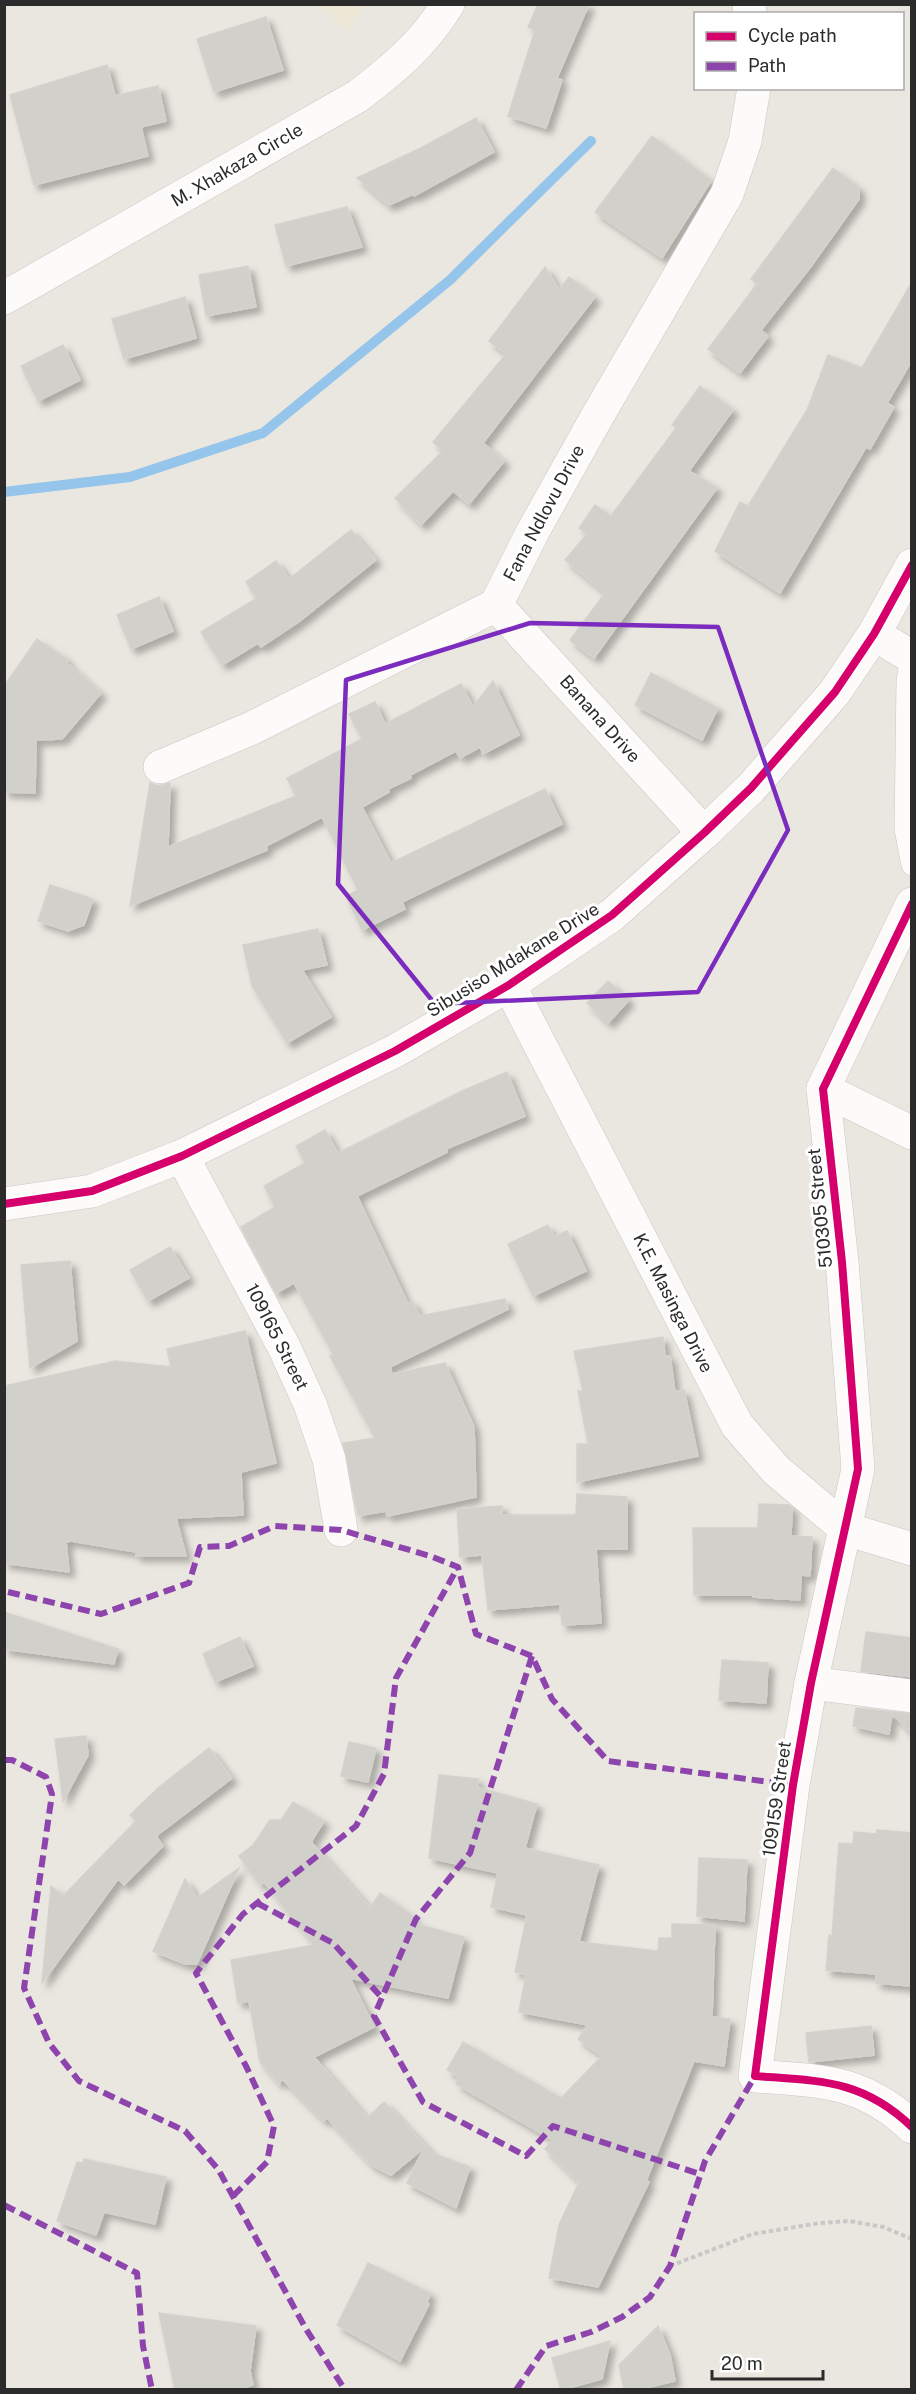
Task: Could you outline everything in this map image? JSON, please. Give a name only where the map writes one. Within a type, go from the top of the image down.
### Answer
[{"type":"street","name":"M. Xhakaza Circle","points":[[4,298],[357,96],[399,65],[436,23],[448,4]]},
{"type":"street","name":"Fana Ndlovu Drive","points":[[496,604],[587,434],[727,194],[745,141],[754,90]]},
{"type":"street","name":"Sibusiso Mdakane Drive","points":[[4,1204],[92,1191],[182,1156],[395,1051],[509,985],[612,915],[705,833],[751,788],[835,692],[874,634],[912,565]]},
{"type":"street","points":[[160,767],[252,729],[496,604]]},
{"type":"street","name":"Banana Drive","points":[[496,604],[705,833]]},
{"type":"street","points":[[874,634],[911,657]]},
{"type":"street","points":[[912,904],[823,1089],[912,1133]]},
{"type":"street","name":"K.E. Masinga Drive","points":[[509,985],[737,1425],[776,1470],[846,1528],[912,1549]]},
{"type":"street","name":"510305 Street","points":[[823,1089],[842,1262],[858,1469],[846,1528]]},
{"type":"street","name":"109165 Street","points":[[182,1156],[284,1347],[310,1404],[329,1459],[341,1530]]},
{"type":"street","name":"109159 Street","points":[[846,1528],[811,1683],[793,1785],[755,2076],[822,2081],[867,2093],[896,2112],[912,2127]]},
{"type":"street","points":[[811,1683],[912,1695]]},
{"type":"lane","points":[[911,657],[907,681],[905,829],[912,865]]},
{"type":"path","points":[[670,2266],[753,2234],[820,2223],[849,2221],[883,2227],[912,2239]]},
{"type":"highlighted area","points":[[530,623],[718,627],[788,830],[698,992],[435,1004],[338,884],[346,680]]},
{"type":"shaded area","points":[[317,5],[365,5],[347,30]]},
{"type":"building","points":[[538,4],[589,4],[557,78],[562,80],[546,128],[508,116],[535,30],[528,27]]},
{"type":"building","points":[[266,17],[283,70],[214,92],[197,39]]},
{"type":"building","points":[[107,65],[115,96],[158,86],[166,121],[141,127],[148,156],[34,185],[10,95]]},
{"type":"building","points":[[476,118],[494,152],[414,196],[413,194],[389,205],[357,178],[421,148]]},
{"type":"building","points":[[652,136],[711,181],[662,258],[595,212]]},
{"type":"building","points":[[833,168],[859,188],[859,199],[812,265],[761,330],[768,336],[740,373],[708,349],[757,284],[751,279]]},
{"type":"building","points":[[347,207],[362,247],[286,266],[275,225]]},
{"type":"building","points":[[248,266],[256,307],[206,316],[199,275]]},
{"type":"building","points":[[545,267],[559,290],[569,277],[595,297],[483,443],[504,461],[469,504],[453,491],[421,525],[395,498],[443,451],[433,442],[506,354],[489,341]]},
{"type":"building","points":[[912,282],[912,360],[887,403],[894,407],[870,449],[866,447],[780,593],[715,551],[740,502],[748,506],[807,410],[828,355],[862,368]]},
{"type":"building","points":[[185,297],[196,338],[124,359],[112,319]]},
{"type":"building","points":[[63,345],[80,380],[38,401],[21,366]]},
{"type":"building","points":[[700,386],[733,410],[689,471],[717,488],[594,658],[570,640],[605,593],[565,560],[587,534],[579,528],[595,505],[611,516],[676,428],[672,425]]},
{"type":"building","points":[[351,530],[376,560],[300,621],[261,647],[258,643],[222,665],[201,632],[257,598],[246,582],[276,561],[289,579]]},
{"type":"building","points":[[159,597],[173,631],[131,649],[117,615]]},
{"type":"building","points":[[37,639],[68,660],[67,663],[101,693],[62,739],[36,740],[35,793],[4,792],[4,686]]},
{"type":"building","points":[[651,673],[718,708],[702,740],[635,705]]},
{"type":"building","points":[[493,681],[519,735],[483,754],[480,747],[460,758],[456,751],[410,775],[411,778],[388,789],[389,792],[362,807],[391,863],[545,789],[562,824],[402,902],[405,909],[362,930],[346,896],[358,890],[322,817],[266,846],[267,850],[130,906],[150,783],[158,786],[170,783],[168,847],[296,796],[287,778],[362,739],[349,714],[375,702],[385,724],[461,684],[473,707]]},
{"type":"building","points":[[50,885],[93,899],[84,925],[68,931],[38,921]]},
{"type":"building","points":[[318,929],[327,965],[302,970],[331,1017],[287,1043],[252,986],[243,945]]},
{"type":"building","points":[[608,981],[629,1000],[608,1023],[587,1003]]},
{"type":"building","points":[[507,1072],[525,1116],[446,1149],[447,1152],[357,1196],[408,1304],[412,1301],[420,1316],[505,1299],[508,1309],[390,1367],[392,1374],[445,1363],[474,1427],[476,1497],[387,1516],[386,1511],[358,1516],[343,1443],[375,1438],[330,1356],[333,1354],[294,1283],[276,1293],[241,1227],[275,1207],[264,1186],[305,1163],[296,1146],[325,1130],[338,1153],[462,1091]]},
{"type":"building","points":[[548,1225],[554,1237],[567,1231],[586,1271],[533,1296],[508,1244]]},
{"type":"building","points":[[170,1247],[189,1278],[148,1301],[130,1270]]},
{"type":"building","points":[[70,1261],[77,1341],[30,1368],[21,1265]]},
{"type":"building","points":[[245,1331],[276,1463],[241,1472],[243,1515],[176,1518],[186,1556],[136,1556],[136,1552],[71,1541],[66,1542],[69,1572],[4,1563],[4,1386],[115,1361],[171,1367],[167,1349]]},
{"type":"building","points":[[663,1337],[665,1356],[670,1356],[675,1392],[684,1390],[698,1456],[577,1482],[577,1444],[588,1444],[578,1391],[583,1391],[574,1351]]},
{"type":"building","points":[[577,1494],[627,1497],[627,1549],[596,1549],[601,1623],[562,1625],[560,1604],[488,1610],[482,1555],[460,1557],[457,1509],[502,1506],[502,1515],[576,1515]]},
{"type":"building","points":[[759,1504],[789,1505],[792,1508],[791,1536],[812,1537],[810,1576],[801,1575],[800,1600],[753,1597],[753,1595],[694,1595],[693,1528],[758,1528]]},
{"type":"building","points":[[4,1612],[118,1649],[114,1664],[4,1649]]},
{"type":"building","points":[[866,1632],[912,1638],[912,1677],[861,1671]]},
{"type":"building","points":[[240,1637],[253,1666],[215,1682],[203,1654]]},
{"type":"building","points":[[722,1660],[768,1663],[766,1703],[719,1700]]},
{"type":"building","points":[[856,1708],[912,1714],[912,1734],[892,1713],[889,1734],[853,1726]]},
{"type":"building","points":[[86,1736],[88,1755],[63,1801],[55,1739]]},
{"type":"building","points":[[349,1742],[376,1748],[368,1782],[341,1776]]},
{"type":"building","points":[[209,1748],[232,1778],[156,1836],[163,1846],[124,1885],[118,1879],[42,1983],[51,1886],[63,1896],[136,1821],[130,1815],[159,1787]]},
{"type":"building","points":[[439,1775],[478,1779],[477,1787],[537,1804],[525,1848],[599,1865],[579,1942],[658,1951],[659,1938],[672,1938],[672,1924],[715,1925],[712,2017],[730,2019],[724,2066],[694,2061],[646,2181],[649,2182],[598,2287],[549,2278],[559,2225],[579,2182],[545,2149],[553,2140],[456,2084],[459,2077],[447,2070],[463,2042],[561,2098],[602,2056],[578,2039],[588,2025],[519,2012],[526,1974],[515,1972],[527,1915],[491,1907],[498,1873],[429,1858]]},
{"type":"building","points":[[293,1802],[324,1821],[311,1842],[370,1908],[380,1893],[415,1918],[413,1923],[464,1937],[448,1998],[350,1978],[374,2027],[314,2057],[367,2118],[384,2102],[432,2153],[470,2167],[456,2208],[407,2183],[424,2148],[391,2175],[371,2165],[327,2118],[324,2121],[282,2079],[279,2084],[260,2062],[249,2001],[238,2003],[231,1960],[314,1945],[264,1882],[260,1885],[239,1856],[253,1845],[270,1820],[281,1820]]},
{"type":"building","points":[[877,1830],[912,1833],[910,1986],[876,1983],[876,1974],[826,1970],[829,1935],[832,1936],[839,1843],[853,1844],[854,1832],[877,1834]]},
{"type":"building","points":[[699,1858],[747,1860],[744,1921],[697,1916]]},
{"type":"building","points":[[239,1868],[197,1964],[185,1964],[153,1951],[185,1879],[197,1898]]},
{"type":"building","points":[[871,2026],[874,2055],[809,2062],[806,2033]]},
{"type":"building","points":[[84,2159],[166,2177],[155,2224],[104,2212],[96,2235],[57,2221],[77,2162],[83,2163]]},
{"type":"building","points":[[368,2263],[430,2293],[427,2303],[429,2304],[400,2361],[337,2325]]},
{"type":"building","points":[[159,2313],[256,2326],[250,2371],[253,2385],[236,2390],[175,2390]]},
{"type":"building","points":[[658,2326],[670,2355],[675,2381],[637,2390],[624,2390],[619,2365]]},
{"type":"building","points":[[610,2341],[602,2379],[561,2390],[552,2358]]},
{"type":"waterway","points":[[4,492],[130,477],[263,433],[450,280],[591,141]]},
{"type":"marked path","points":[[8,1592],[101,1614],[189,1583],[200,1547],[229,1546],[275,1526],[341,1530],[430,1556],[458,1567],[476,1634],[532,1656],[552,1699],[608,1761],[793,1785]]},
{"type":"marked path","points":[[233,2196],[267,2162],[274,2126],[246,2066],[196,1973],[243,1914],[356,1826],[384,1774],[396,1678],[458,1567]]},
{"type":"marked path","points":[[532,1656],[470,1853],[416,1919],[374,2016],[423,2102],[526,2156],[553,2126],[700,2174]]},
{"type":"marked path","points":[[4,1760],[12,1760],[46,1777],[52,1794],[24,1988],[49,2043],[79,2081],[185,2131],[218,2169],[306,2329],[345,2390]]},
{"type":"marked path","points":[[257,1903],[333,1943],[382,1998]]},
{"type":"marked path","points":[[516,2390],[546,2346],[591,2332],[622,2317],[650,2297],[670,2266],[705,2161],[755,2076]]},
{"type":"marked path","points":[[4,2205],[137,2273],[143,2346],[152,2390]]},
{"type":"cycle path","points":[[4,1204],[92,1191],[182,1156],[395,1051],[509,985],[612,915],[751,788],[835,692],[874,634],[912,565]]},
{"type":"cycle path","points":[[912,904],[823,1089],[842,1262],[858,1469],[811,1683],[793,1785],[755,2076],[800,2079],[839,2085],[875,2099],[894,2111],[912,2127]]}]
